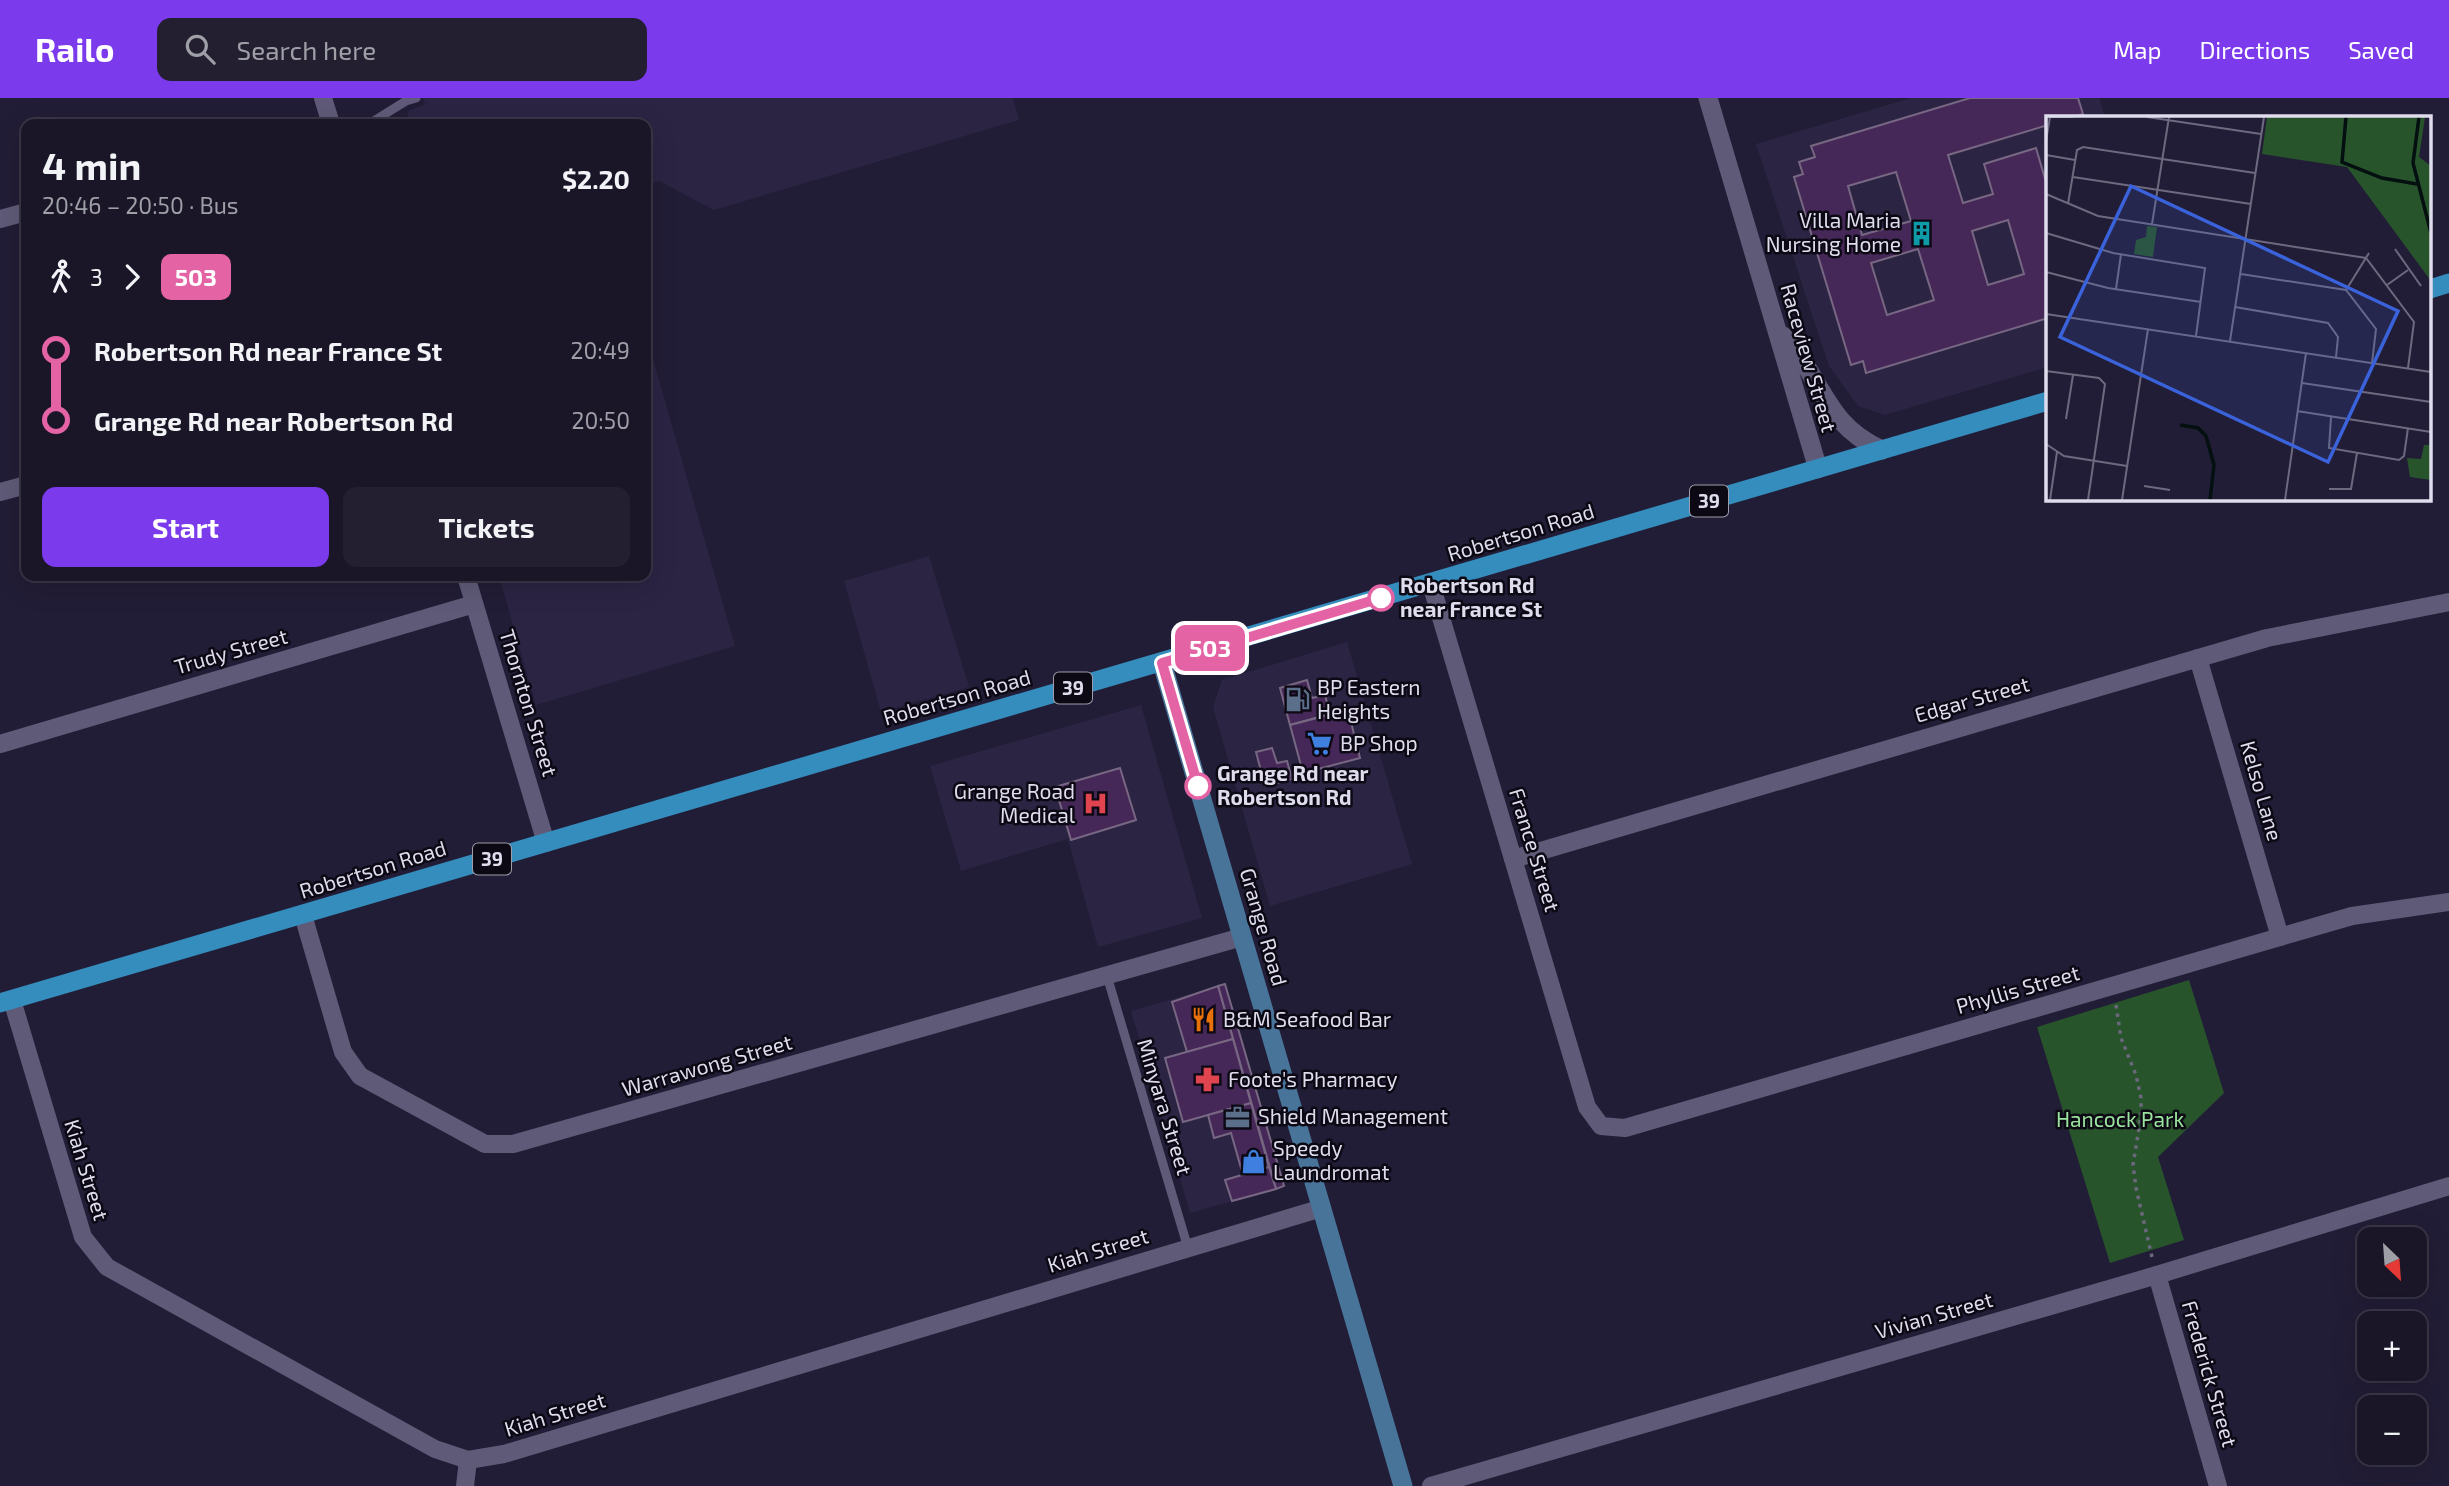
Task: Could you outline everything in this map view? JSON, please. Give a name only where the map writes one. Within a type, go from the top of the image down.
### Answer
[{"type":"main road","points":[[2432,288],[2449,283]]},
{"type":"main road","name":"Robertson Road","points":[[6,1002],[2046,402]]},
{"type":"main road","name":"Grange Road","points":[[1162,663],[1403,1486]]},
{"type":"street","points":[[323,98],[329,119]]},
{"type":"street","name":"Raceview Street","points":[[1709,98],[1818,469]]},
{"type":"street","points":[[0,219],[21,213]]},
{"type":"street","points":[[1775,327],[1808,368],[1845,427],[1863,442],[1882,450]]},
{"type":"street","points":[[0,492],[21,486]]},
{"type":"street","name":"Thornton Street","points":[[467,581],[546,843]]},
{"type":"street","name":"France Street","points":[[1431,584],[1587,1107],[1601,1126]]},
{"type":"street","name":"Edgar Street","points":[[1513,859],[2267,638],[2449,602]]},
{"type":"street","name":"Trudy Street","points":[[0,744],[474,604]]},
{"type":"street","name":"Kelso Lane","points":[[2198,658],[2280,937]]},
{"type":"street","name":"Phyllis Street","points":[[1601,1126],[1625,1128],[2352,916],[2449,902]]},
{"type":"street","name":"Warrawong Street","points":[[303,915],[343,1052],[360,1076],[485,1144],[513,1144],[1242,937]]},
{"type":"street","name":"Kiah Street","points":[[6,1002],[83,1237],[107,1267],[435,1449],[468,1461],[504,1454],[1322,1208]]},
{"type":"street","name":"Vivian Street","points":[[1431,1486],[2157,1275],[2449,1186]]},
{"type":"street","name":"Frederick Street","points":[[2157,1275],[2218,1486]]},
{"type":"street","points":[[465,1486],[468,1461]]},
{"type":"lane","points":[[377,119],[406,101],[416,98]]},
{"type":"lane","name":"Minyara Street","points":[[1107,976],[1188,1248]]},
{"type":"path","points":[[2112,986],[2121,1038],[2136,1076],[2141,1098],[2134,1177],[2157,1275]]},
{"type":"shaded area","points":[[423,98],[1013,98],[1019,120],[714,210],[659,181],[651,183],[651,119],[409,119],[407,112],[425,104]]},
{"type":"shaded area","points":[[1911,98],[2099,98],[2105,116],[2046,116],[2046,368],[1885,415],[1858,406],[1829,366],[1756,144]]},
{"type":"shaded area","points":[[651,352],[735,646],[536,705],[500,581],[651,581]]},
{"type":"shaded area","points":[[929,556],[969,687],[881,712],[844,581]]},
{"type":"shaded area","points":[[1347,642],[1412,864],[1270,906],[1213,707],[1222,680]]},
{"type":"shaded area","points":[[1141,705],[1202,918],[1098,947],[1068,839],[961,871],[930,766]]},
{"type":"shaded area","points":[[1218,986],[1276,1189],[1190,1213],[1131,1011]]},
{"type":"green space","name":"Hancock Park","points":[[2189,980],[2224,1093],[2158,1157],[2184,1240],[2110,1263],[2037,1027]]},
{"type":"building","name":"Villa Maria Nursing Home","points":[[1970,98],[2078,98],[2083,114],[2046,116],[2046,126],[1948,155],[1963,203],[1993,194],[1984,164],[2036,148],[2046,182],[2046,319],[1866,373],[1863,361],[1851,365],[1794,177],[1803,174],[1799,162],[1815,157],[1811,146]],"holes":[[[1896,172],[1911,221],[1862,235],[1848,186]],[[2008,220],[2024,274],[1988,285],[1972,231]],[[1918,249],[1934,300],[1887,315],[1871,263]]]},
{"type":"building","points":[[1307,680],[1312,698],[1325,695],[1330,714],[1290,725],[1280,688]]},
{"type":"building","points":[[1348,710],[1360,758],[1303,773],[1290,725]]},
{"type":"building","points":[[1272,748],[1277,763],[1287,761],[1292,779],[1265,786],[1256,752]]},
{"type":"building","name":"Grange Road Medical","points":[[1120,768],[1136,820],[1071,840],[1055,787]]},
{"type":"building","points":[[1225,984],[1284,1186],[1276,1189],[1218,986]]},
{"type":"building","name":"B&M Seafood Bar","points":[[1218,986],[1233,1039],[1187,1052],[1172,1002]]},
{"type":"building","name":"Foote's Pharmacy","points":[[1233,1039],[1251,1103],[1183,1122],[1165,1058]]},
{"type":"building","points":[[1251,1103],[1269,1167],[1243,1175],[1231,1133],[1214,1138],[1208,1115]]},
{"type":"building","points":[[1269,1167],[1276,1189],[1232,1201],[1225,1180]]},
{"type":"bus line","name":"503","points":[[1198,786],[1162,663],[1381,598]]},
{"type":"place","name":"Villa Maria Nursing Home","points":[[1921,233]]},
{"type":"place","name":"Robertson Rd near France St","points":[[1381,598]]},
{"type":"place","name":"BP Eastern Heights","points":[[1297,700]]},
{"type":"place","name":"BP Shop","points":[[1320,744]]},
{"type":"place","name":"Grange Rd near Robertson Rd","points":[[1198,786]]},
{"type":"place","name":"Grange Road Medical","points":[[1095,804]]},
{"type":"place","name":"B&M Seafood Bar","points":[[1203,1020]]},
{"type":"place","name":"Foote's Pharmacy","points":[[1208,1080]]},
{"type":"place","name":"Shield Management","points":[[1238,1117]]},
{"type":"place","name":"Speedy Laundromat","points":[[1253,1161]]}]
